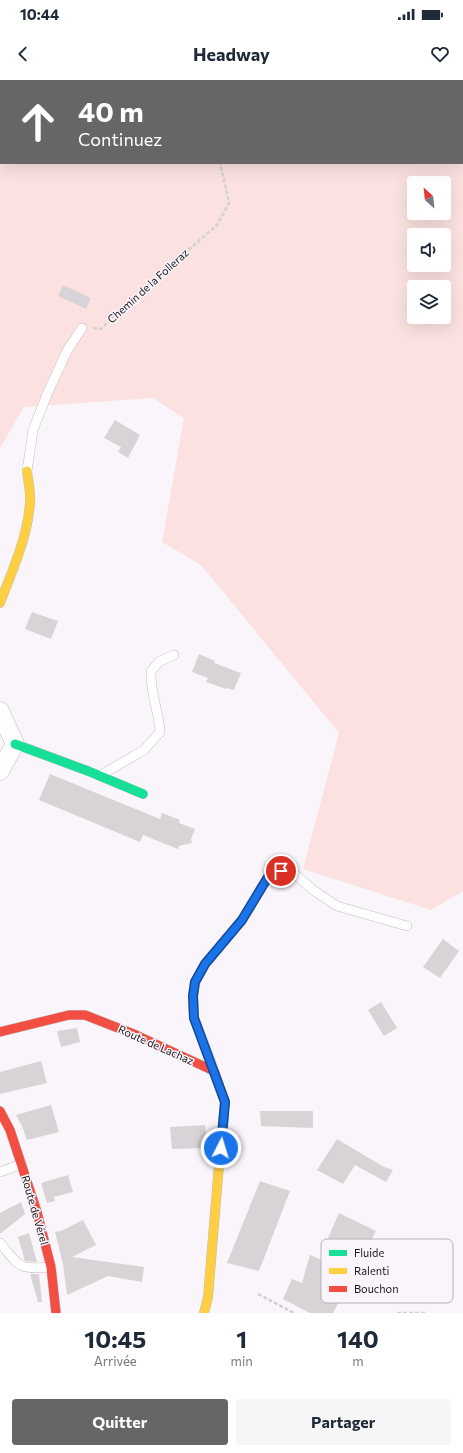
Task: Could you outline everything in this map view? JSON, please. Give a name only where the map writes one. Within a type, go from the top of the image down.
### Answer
[{"type":"street","points":[[0,603],[18,554],[27,519],[30,501],[27,470]]},
{"type":"street","points":[[0,711],[14,744],[143,794]]},
{"type":"street","points":[[0,771],[14,744]]},
{"type":"street","name":"Route de Lachaz","points":[[0,1032],[69,1014],[84,1015],[136,1035],[214,1071]]},
{"type":"street","points":[[204,1313],[208,1297],[225,1102],[214,1071]]},
{"type":"street","name":"Route de Vérel","points":[[0,1111],[10,1130],[37,1212],[51,1267],[56,1313]]},
{"type":"lane","points":[[27,470],[34,430],[46,398],[67,351],[82,328]]},
{"type":"lane","points":[[99,776],[144,750],[160,732],[160,719],[151,684],[151,670],[160,661],[174,655]]},
{"type":"lane","points":[[214,1071],[194,1018],[193,996],[195,982],[205,964],[242,920],[268,877],[281,871],[297,876],[312,890],[337,906],[407,926]]},
{"type":"lane","points":[[0,1172],[22,1164]]},
{"type":"lane","points":[[0,1243],[17,1264],[30,1269],[51,1267]]},
{"type":"path","name":"Chemin de la Folleraz","points":[[82,328],[101,329],[123,307],[217,225],[229,203],[220,164]]},
{"type":"path","points":[[258,1294],[294,1313]]},
{"type":"path","points":[[397,1313],[426,1313]]},
{"type":"shaded area","points":[[0,164],[463,164],[463,891],[431,910],[303,869],[339,733],[201,565],[162,542],[184,418],[153,398],[24,407],[0,448]]},
{"type":"building","points":[[63,285],[91,298],[86,309],[58,296]]},
{"type":"building","points":[[115,420],[140,435],[128,458],[118,452],[121,447],[104,438]]},
{"type":"building","points":[[32,612],[58,621],[51,639],[25,629]]},
{"type":"building","points":[[199,654],[215,661],[214,663],[241,673],[234,690],[226,689],[206,682],[208,678],[192,672]]},
{"type":"building","points":[[50,774],[160,819],[162,813],[180,820],[179,823],[195,829],[191,839],[192,843],[179,846],[178,849],[143,835],[140,842],[39,800]]},
{"type":"building","points":[[443,939],[459,951],[440,978],[423,967]]},
{"type":"building","points":[[381,1002],[397,1028],[384,1036],[368,1010]]},
{"type":"building","points":[[77,1028],[80,1042],[61,1047],[57,1031]]},
{"type":"building","points":[[41,1061],[47,1083],[0,1094],[0,1072]]},
{"type":"building","points":[[51,1105],[59,1132],[27,1140],[16,1115]]},
{"type":"building","points":[[260,1111],[313,1111],[313,1128],[261,1126]]},
{"type":"building","points":[[205,1125],[207,1148],[172,1149],[170,1127]]},
{"type":"building","points":[[337,1139],[384,1167],[393,1170],[386,1182],[355,1165],[343,1184],[317,1170]]},
{"type":"building","points":[[68,1175],[73,1192],[54,1197],[55,1201],[47,1203],[41,1183]]},
{"type":"building","points":[[260,1181],[290,1191],[259,1271],[227,1263]]},
{"type":"building","points":[[21,1202],[25,1214],[0,1234],[0,1213]]},
{"type":"building","points":[[339,1213],[376,1231],[372,1239],[328,1238]]},
{"type":"building","points":[[83,1220],[96,1245],[72,1257],[144,1267],[142,1282],[108,1276],[67,1295],[63,1264],[55,1232],[61,1231]]},
{"type":"building","points":[[29,1233],[37,1262],[25,1261],[18,1237]]},
{"type":"building","points":[[310,1255],[321,1260],[321,1303],[338,1303],[333,1313],[310,1313],[283,1299],[292,1279],[302,1283]]},
{"type":"building","points":[[30,1274],[39,1274],[42,1302],[38,1302]]},
{"type":"traffic: fast","points":[[15,744],[88,771],[143,794]]},
{"type":"traffic: slow","points":[[0,603],[19,554],[29,515],[30,490],[27,471]]},
{"type":"traffic: slow","points":[[204,1313],[208,1297],[220,1153]]},
{"type":"traffic: jam","points":[[0,1032],[69,1015],[85,1015],[136,1035],[214,1071],[225,1102],[220,1153]]},
{"type":"traffic: jam","points":[[0,1111],[10,1130],[37,1212],[51,1267],[56,1313]]},
{"type":"route","points":[[221,1148],[225,1102],[194,1018],[193,996],[195,982],[205,964],[242,920],[268,877],[281,871]]}]
